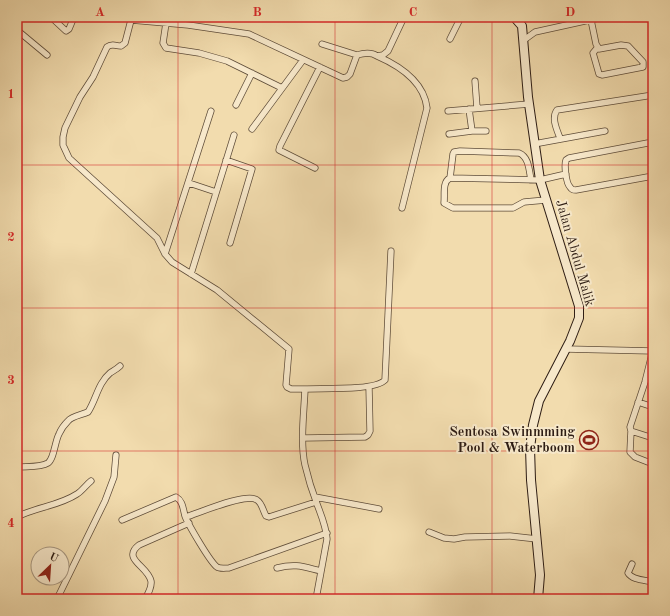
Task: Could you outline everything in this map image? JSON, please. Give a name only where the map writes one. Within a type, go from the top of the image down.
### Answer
[{"type":"street","points":[[51,17],[66,30],[69,29],[74,17]]},
{"type":"street","points":[[377,56],[383,55],[388,51],[404,17]]},
{"type":"street","points":[[450,39],[461,17]]},
{"type":"street","points":[[514,17],[522,26],[535,32]]},
{"type":"street","points":[[524,40],[535,32],[602,17]]},
{"type":"street","points":[[357,54],[350,74],[347,78],[303,60],[249,34],[129,18],[125,43],[121,46],[114,44],[108,47],[93,77],[80,97],[65,128],[63,145],[66,153],[73,163],[93,179],[146,228],[156,238],[165,254],[172,262],[217,290],[289,349],[287,387],[291,389],[369,387],[383,383],[385,380],[391,251]]},
{"type":"street","points":[[591,20],[598,47]]},
{"type":"street","points":[[166,23],[163,43],[166,48],[199,53],[227,61],[282,88]]},
{"type":"street","name":"Jalan Abdul Malik","points":[[522,26],[529,104],[540,180],[579,306],[579,318],[566,349],[539,401],[533,425],[530,454],[540,575],[538,599]]},
{"type":"street","points":[[17,30],[47,55]]},
{"type":"street","points":[[322,44],[357,54],[374,54],[397,66],[420,86],[428,108],[402,208]]},
{"type":"street","points":[[621,45],[628,46],[643,62],[643,66],[640,68],[602,75],[599,74],[593,53],[598,47],[602,49],[621,45]]},
{"type":"street","points":[[252,129],[303,60]]},
{"type":"street","points":[[315,168],[279,150],[320,67]]},
{"type":"street","points":[[236,105],[252,73]]},
{"type":"street","points":[[475,81],[477,108]]},
{"type":"street","points":[[560,138],[556,129],[554,116],[556,110],[653,95]]},
{"type":"street","points":[[448,111],[529,104]]},
{"type":"street","points":[[469,109],[472,131]]},
{"type":"street","points":[[165,254],[211,111]]},
{"type":"street","points":[[449,134],[486,131]]},
{"type":"street","points":[[534,144],[560,138],[605,131]]},
{"type":"street","points":[[191,274],[234,135]]},
{"type":"street","points":[[653,142],[569,158],[566,160],[565,164],[568,186],[572,190],[653,176]]},
{"type":"street","points":[[531,180],[526,158],[524,155],[519,153],[454,152],[450,178],[447,180],[445,185],[444,203],[453,208],[513,208],[524,202],[546,200]]},
{"type":"street","points":[[226,160],[252,169],[230,243]]},
{"type":"street","points":[[450,178],[540,180],[566,174]]},
{"type":"street","points":[[189,183],[216,192]]},
{"type":"street","points":[[566,349],[653,350],[647,376],[630,427],[630,452],[635,457],[653,464]]},
{"type":"street","points":[[17,467],[43,465],[49,462],[52,458],[59,434],[68,420],[72,417],[88,412],[100,386],[108,374],[120,366]]},
{"type":"street","points":[[304,438],[365,437],[368,435],[370,431],[369,387]]},
{"type":"street","points":[[305,389],[305,465],[327,533],[316,599]]},
{"type":"street","points":[[638,402],[653,407]]},
{"type":"street","points":[[631,431],[653,438]]},
{"type":"street","points":[[57,599],[105,501],[114,477],[116,455]]},
{"type":"street","points":[[17,517],[67,500],[78,494],[91,481]]},
{"type":"street","points":[[122,520],[176,497],[181,501],[189,523],[212,561],[218,568],[229,568],[327,533]]},
{"type":"street","points":[[186,517],[239,499],[252,497],[259,501],[266,516],[269,517],[316,499],[379,509]]},
{"type":"street","points":[[145,599],[151,587],[151,582],[149,575],[134,558],[132,554],[133,550],[139,544],[189,523]]},
{"type":"street","points":[[429,532],[444,538],[454,539],[465,537],[510,536],[537,539]]},
{"type":"street","points":[[632,564],[628,572],[629,576],[653,582]]},
{"type":"street","points":[[277,568],[297,565],[321,571]]},
{"type":"place","name":"Sentosa Swinmming Pool & Waterboom","points":[[589,440]]}]
